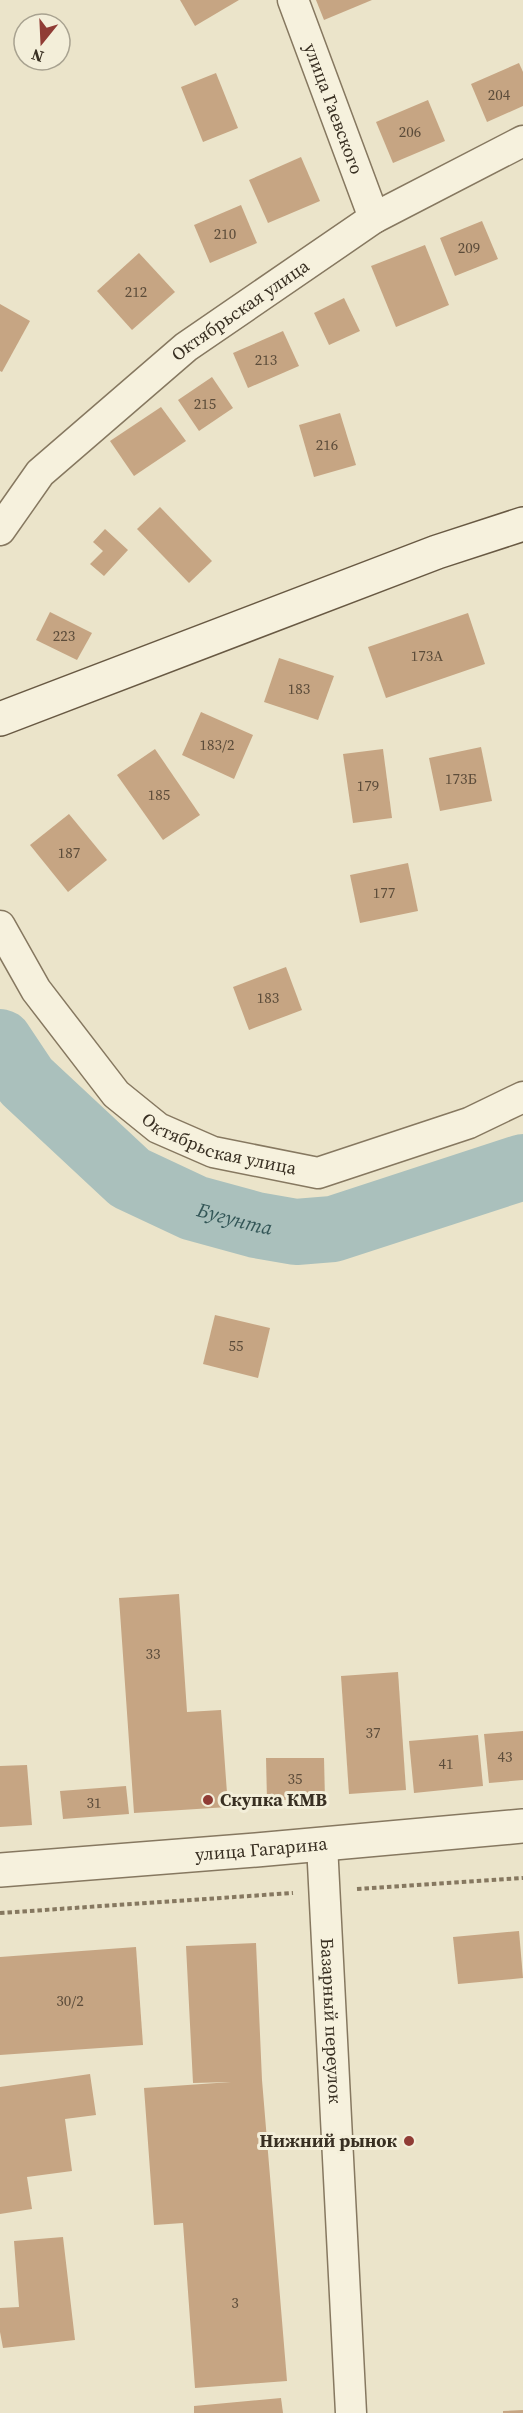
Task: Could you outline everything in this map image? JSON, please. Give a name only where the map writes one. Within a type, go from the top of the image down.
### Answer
[{"type":"main road","points":[[0,719],[437,552],[523,524]]},
{"type":"main road","name":"улица Гагарина","points":[[0,1870],[523,1826]]},
{"type":"street","name":"улица Гаевского","points":[[293,0],[374,218]]},
{"type":"street","name":"Октябрьская улица","points":[[0,530],[40,473],[186,346],[374,218],[523,141]]},
{"type":"street","name":"Октябрьская улица","points":[[0,926],[36,990],[116,1094],[158,1128],[213,1152],[318,1173],[469,1123],[523,1097]]},
{"type":"street","name":"Базарный переулок","points":[[322,1844],[351,2413]]},
{"type":"path","points":[[0,1913],[523,1878]]},
{"type":"building","points":[[180,0],[239,0],[195,26]]},
{"type":"building","points":[[316,0],[372,0],[324,20]]},
{"type":"building","points":[[519,63],[523,72],[523,106],[487,122],[471,84]]},
{"type":"building","points":[[216,73],[238,128],[203,142],[181,87]]},
{"type":"building","points":[[428,100],[445,141],[393,163],[376,122]]},
{"type":"building","points":[[301,157],[320,201],[268,223],[249,180]]},
{"type":"building","points":[[241,205],[257,243],[210,263],[194,225]]},
{"type":"building","points":[[482,221],[498,259],[455,276],[440,238]]},
{"type":"building","points":[[425,245],[449,305],[396,327],[371,266]]},
{"type":"building","points":[[139,253],[175,292],[132,330],[97,291]]},
{"type":"building","points":[[344,298],[360,331],[329,345],[314,313]]},
{"type":"building","points":[[0,304],[30,321],[2,372],[0,371]]},
{"type":"building","points":[[283,331],[299,366],[248,388],[233,353]]},
{"type":"building","points":[[212,377],[233,408],[199,431],[178,400]]},
{"type":"building","points":[[161,407],[186,441],[134,476],[110,441]]},
{"type":"building","points":[[340,413],[356,465],[314,477],[299,425]]},
{"type":"building","points":[[160,507],[212,561],[189,583],[137,529]]},
{"type":"building","points":[[105,529],[128,550],[104,576],[90,564],[103,551],[93,542]]},
{"type":"building","points":[[50,612],[92,633],[77,660],[36,640]]},
{"type":"building","points":[[468,613],[485,664],[386,698],[368,647]]},
{"type":"building","points":[[279,658],[334,676],[318,720],[264,702]]},
{"type":"building","points":[[201,712],[253,735],[234,779],[182,755]]},
{"type":"building","points":[[481,747],[492,801],[440,811],[429,758]]},
{"type":"building","points":[[155,749],[200,815],[163,840],[117,775]]},
{"type":"building","points":[[383,749],[392,818],[353,823],[343,754]]},
{"type":"building","points":[[69,814],[107,860],[68,892],[30,845]]},
{"type":"building","points":[[408,863],[418,911],[360,923],[350,875]]},
{"type":"building","points":[[286,967],[302,1010],[249,1030],[233,987]]},
{"type":"building","points":[[215,1315],[270,1328],[258,1378],[203,1364]]},
{"type":"building","points":[[179,1594],[187,1712],[221,1710],[228,1807],[134,1813],[119,1598]]},
{"type":"building","points":[[398,1672],[406,1790],[349,1794],[341,1676]]},
{"type":"building","points":[[523,1731],[523,1780],[489,1783],[484,1734]]},
{"type":"building","points":[[478,1735],[483,1786],[414,1793],[409,1741]]},
{"type":"building","points":[[266,1758],[324,1758],[325,1800],[267,1800]]},
{"type":"building","points":[[27,1765],[32,1825],[0,1827],[0,1766]]},
{"type":"building","points":[[126,1786],[129,1814],[63,1819],[60,1791]]},
{"type":"building","points":[[519,1931],[523,1978],[458,1984],[453,1937]]},
{"type":"building","points":[[256,1943],[262,2080],[287,2381],[195,2388],[183,2223],[154,2225],[144,2088],[231,2082],[193,2083],[186,1946]]},
{"type":"building","points":[[136,1947],[143,2045],[0,2055],[0,1957]]},
{"type":"building","points":[[90,2074],[96,2115],[65,2119],[72,2171],[27,2177],[32,2209],[0,2214],[0,2087]]},
{"type":"building","points":[[63,2237],[75,2340],[3,2348],[0,2308],[19,2307],[14,2241]]},
{"type":"building","points":[[281,2398],[283,2413],[194,2413],[194,2406]]},
{"type":"building","points":[[523,2410],[523,2413],[503,2413],[503,2411]]},
{"type":"waterway","name":"Бугунта","points":[[0,1042],[26,1081],[130,1178],[194,1208],[256,1225],[296,1232],[333,1229],[523,1167]]},
{"type":"place","name":"Скупка КМВ","points":[[208,1800]]},
{"type":"place","name":"Нижний рынок","points":[[409,2141]]}]
